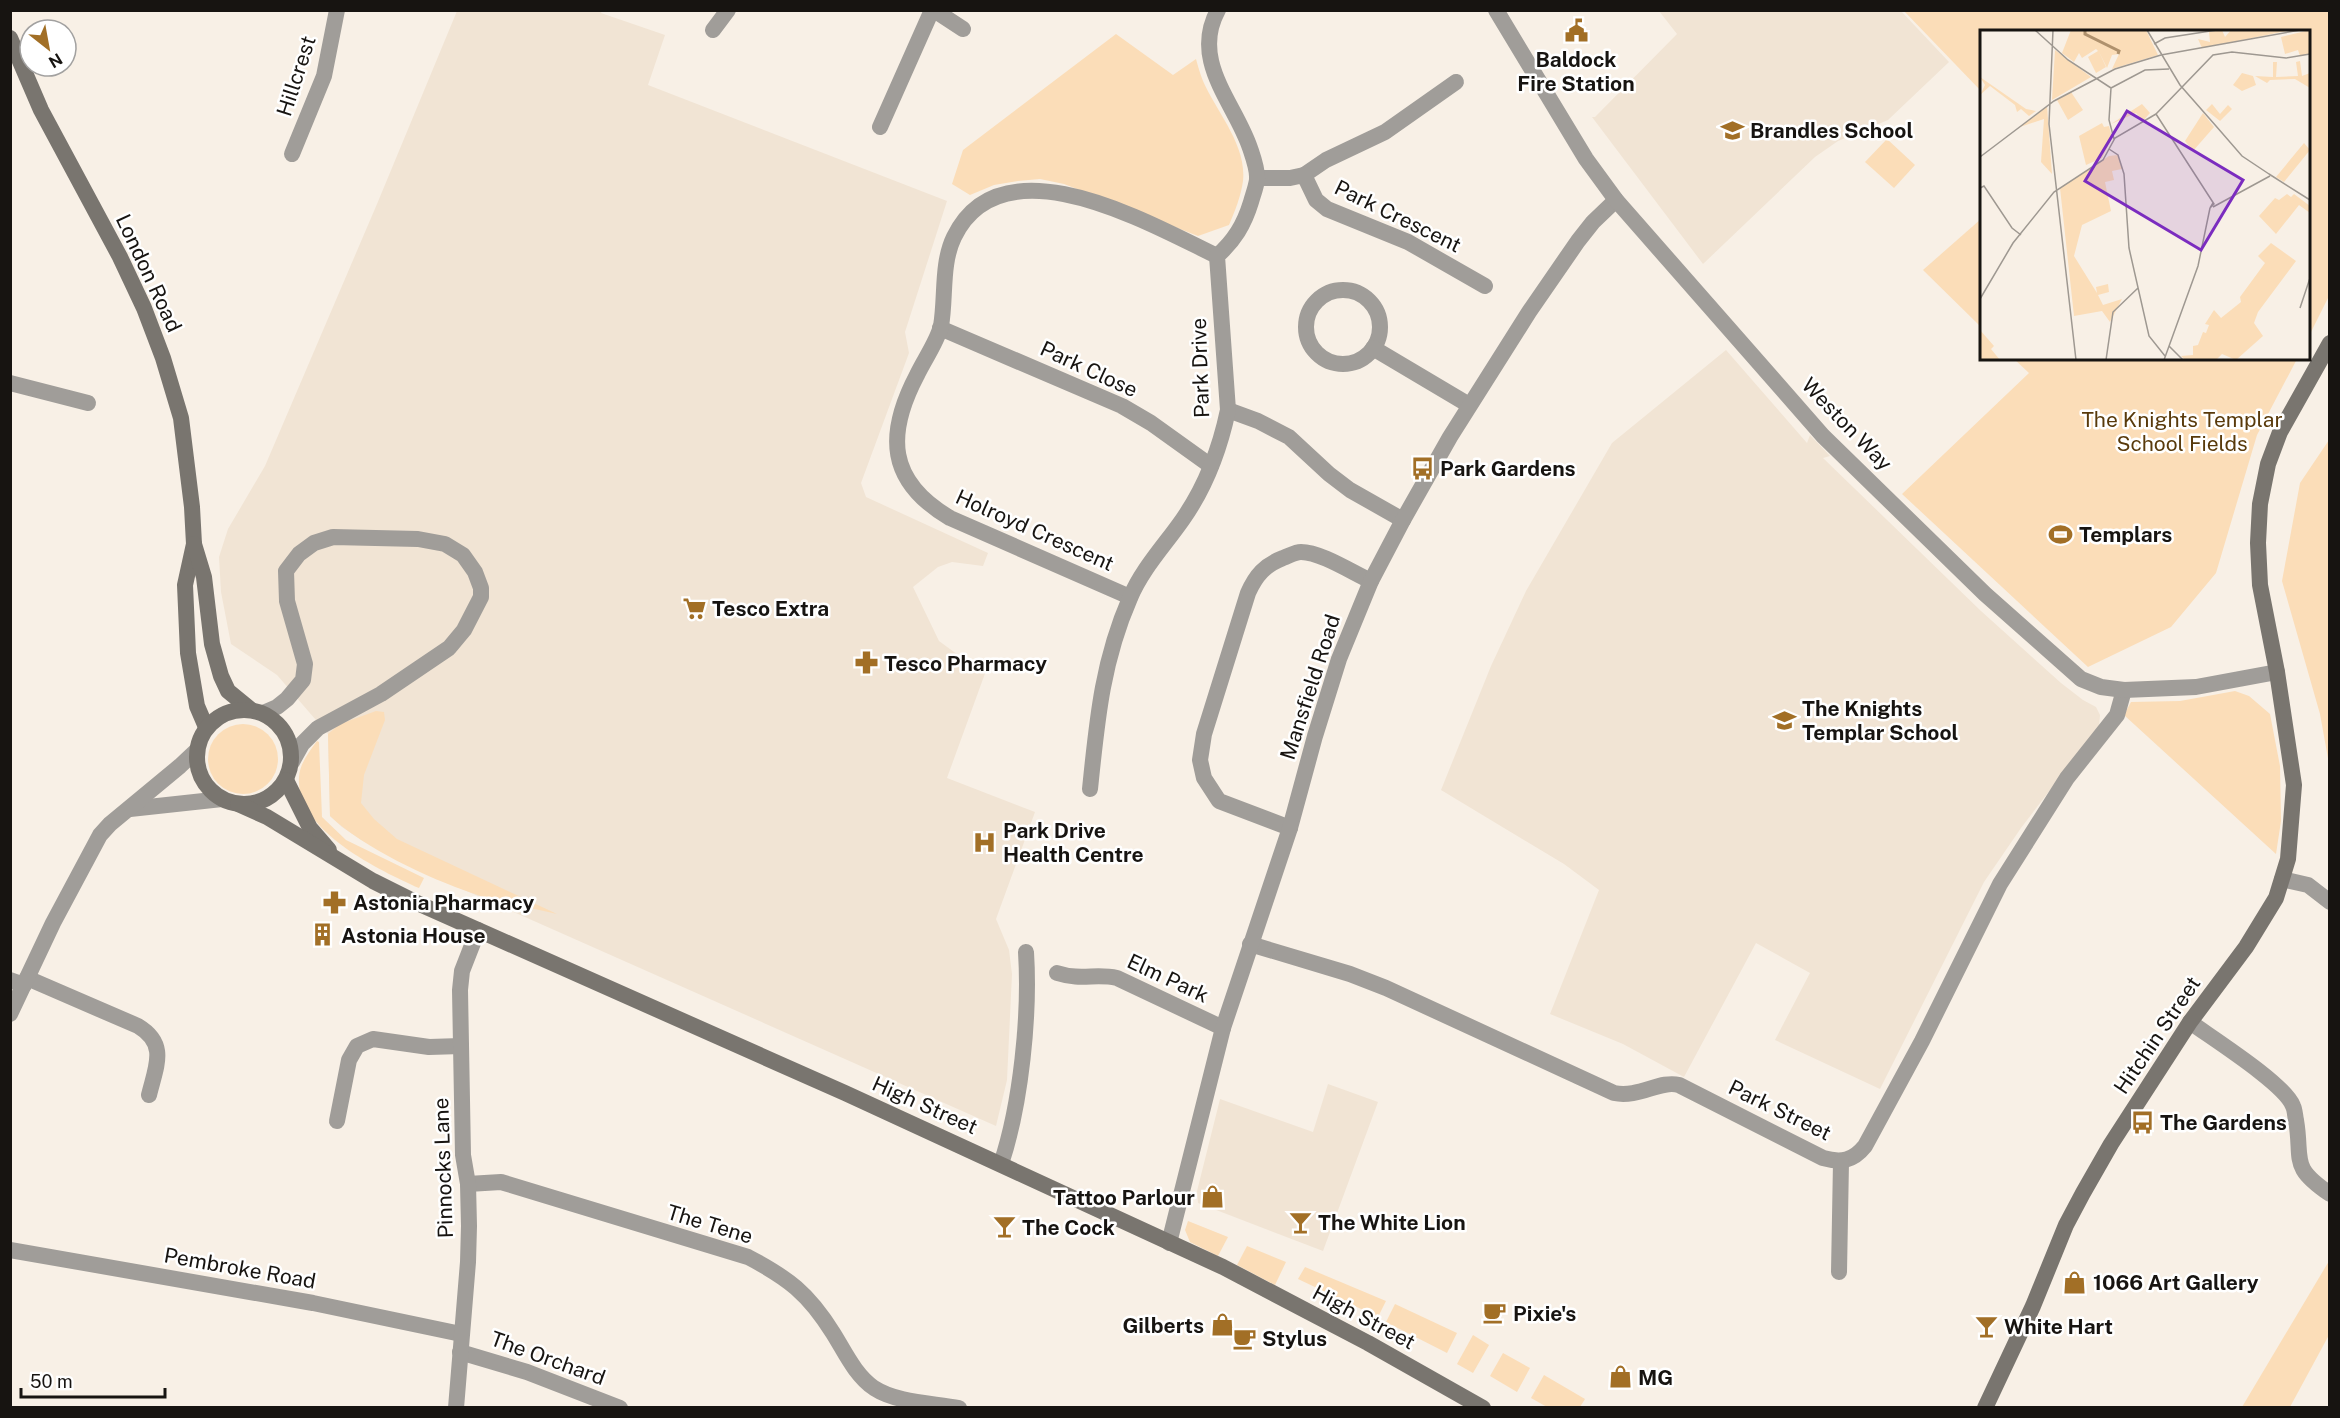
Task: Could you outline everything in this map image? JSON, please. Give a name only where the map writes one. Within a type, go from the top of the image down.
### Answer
[{"type":"main road","name":"London Road","points":[[10,38],[41,110],[120,256],[163,358],[181,418],[194,543],[204,577],[212,644],[228,691],[257,711]]},
{"type":"main road","name":"Hitchin Street","points":[[1985,1407],[2033,1306],[2066,1225],[2110,1144],[2190,1022],[2263,921],[2276,898],[2288,859],[2292,833],[2294,785],[2277,672],[2260,585],[2258,543],[2260,504],[2268,464],[2280,432],[2330,343]]},
{"type":"main road","name":"London Road","points":[[194,543],[185,585],[188,653],[197,706],[206,727]]},
{"type":"main road","points":[[234,710],[257,711],[276,721],[286,733],[291,747],[292,762],[286,780],[274,794],[257,803],[230,802],[207,787],[198,770],[196,750],[206,727],[219,716],[234,710]]},
{"type":"main road","name":"High Street","points":[[286,780],[310,828],[340,862]]},
{"type":"main road","name":"High Street","points":[[230,802],[267,817],[373,881],[1001,1164],[1223,1268],[1483,1407]]},
{"type":"street","name":"Hillcrest","points":[[292,154],[324,76],[338,10]]},
{"type":"street","points":[[713,30],[728,10]]},
{"type":"street","points":[[880,127],[933,10],[963,29]]},
{"type":"street","points":[[1217,256],[1231,243],[1240,230],[1248,212],[1257,178],[1247,138],[1211,67],[1209,33],[1218,10]]},
{"type":"street","name":"Weston Way","points":[[1496,10],[1586,159],[1616,201],[1823,436],[1985,594],[2081,679],[2101,687],[2124,690],[2196,687],[2277,672]]},
{"type":"street","name":"Park Crescent","points":[[1257,178],[1290,178],[1304,175],[1326,160],[1385,132],[1456,82]]},
{"type":"street","name":"Park Crescent","points":[[1304,175],[1313,195],[1322,206],[1408,242],[1485,286]]},
{"type":"street","name":"Holroyd Crescent","points":[[1130,597],[950,518],[932,507],[908,477],[897,451],[898,418],[909,390],[940,328],[944,285],[953,239],[971,211],[984,202],[1021,190],[1046,189],[1115,208],[1217,256]]},
{"type":"street","name":"Mansfield Road","points":[[1169,1243],[1223,1028],[1290,828],[1339,659],[1371,581],[1403,519],[1469,405],[1578,241],[1593,222],[1616,201]]},
{"type":"street","name":"Park Drive","points":[[1090,789],[1103,680],[1130,597],[1148,567],[1198,496],[1223,433],[1228,410],[1217,256]]},
{"type":"street","points":[[1334,291],[1357,292],[1365,297],[1374,306],[1379,318],[1380,330],[1373,348],[1364,358],[1353,362],[1341,364],[1324,358],[1314,350],[1308,340],[1307,318],[1313,306],[1322,297],[1334,291]]},
{"type":"street","name":"Park Close","points":[[940,328],[1112,401],[1151,423],[1211,466]]},
{"type":"street","points":[[1373,348],[1469,405]]},
{"type":"street","points":[[10,383],[88,403]]},
{"type":"street","points":[[1228,410],[1258,421],[1289,438],[1350,490],[1403,519]]},
{"type":"street","points":[[257,711],[278,707],[303,681],[305,664],[287,601],[286,571],[299,554],[314,543],[333,537],[418,539],[445,544],[463,555],[476,572],[481,597],[464,630],[449,648],[381,694],[318,728],[302,744],[292,762]]},
{"type":"street","points":[[1290,828],[1219,801],[1204,778],[1200,760],[1204,734],[1248,593],[1254,579],[1263,568],[1274,561],[1303,552],[1314,554],[1371,581]]},
{"type":"street","name":"Park Street","points":[[1250,944],[1350,974],[1386,988],[1614,1093],[1632,1094],[1666,1084],[1679,1085],[1823,1158],[1841,1162],[1852,1158],[1865,1146],[1922,1041],[2000,884],[2067,778],[2117,715],[2124,690]]},
{"type":"street","points":[[10,1014],[21,981],[100,835],[196,750]]},
{"type":"street","points":[[130,809],[230,802]]},
{"type":"street","points":[[2282,879],[2308,885],[2330,902]]},
{"type":"street","name":"Pinnocks Lane","points":[[456,1407],[468,1262],[468,1184],[463,1155],[459,990],[462,971],[478,930]]},
{"type":"street","points":[[1001,1164],[1010,1138],[1020,1072],[1028,974],[1026,952]]},
{"type":"street","name":"Elm Park","points":[[1057,972],[1072,978],[1109,976],[1118,978],[1223,1028]]},
{"type":"street","points":[[21,981],[138,1026],[150,1033],[157,1046],[157,1061],[149,1095]]},
{"type":"street","points":[[2190,1022],[2243,1059],[2286,1095],[2294,1106],[2300,1166],[2305,1175],[2330,1194]]},
{"type":"street","points":[[337,1121],[349,1060],[357,1046],[373,1039],[429,1047],[461,1046]]},
{"type":"street","points":[[1839,1272],[1841,1162]]},
{"type":"street","name":"The Tene","points":[[468,1184],[501,1182],[748,1257],[784,1277],[801,1290],[833,1332],[857,1371],[886,1401],[959,1407]]},
{"type":"street","name":"Pembroke Road","points":[[10,1250],[313,1303],[461,1334]]},
{"type":"street","name":"The Orchard","points":[[460,1352],[527,1372],[620,1407]]},
{"type":"shaded area","points":[[457,11],[602,11],[601,13],[665,35],[648,85],[947,201],[905,332],[909,353],[861,483],[866,497],[988,553],[983,566],[952,562],[938,567],[913,587],[939,641],[965,660],[987,668],[947,778],[1035,812],[996,919],[1009,950],[1012,974],[1007,1080],[996,1126],[417,869],[363,841],[330,816],[328,734],[277,675],[231,644],[221,592],[219,557],[228,529],[265,466]]},
{"type":"shaded area","name":"Brandles School","points":[[1659,11],[1901,11],[1949,62],[1888,120],[1838,141],[1815,157],[1703,264],[1592,117],[1595,117],[1677,34]]},
{"type":"shaded area","name":"The Knights Templar School","points":[[1726,350],[1807,443],[1810,435],[1830,456],[1823,458],[1981,611],[2061,683],[2096,707],[2100,715],[2099,726],[2021,828],[1984,882],[1880,1089],[1775,1040],[1810,973],[1756,943],[1684,1077],[1623,1044],[1550,1014],[1599,890],[1564,864],[1441,790],[1491,666],[1526,591],[1612,443]]},
{"type":"shaded area","points":[[1328,1084],[1378,1102],[1323,1251],[1198,1203],[1197,1191],[1220,1099],[1313,1132]]},
{"type":"green space","points":[[1904,11],[2329,11],[2329,296],[2310,334],[2310,30],[1980,30],[1980,90]]},
{"type":"green space","points":[[1116,34],[1173,75],[1196,59],[1203,81],[1236,141],[1243,168],[1241,192],[1229,225],[1198,236],[1064,184],[1040,179],[994,185],[970,195],[952,184],[963,150]]},
{"type":"green space","points":[[1887,139],[1915,165],[1894,188],[1865,162]]},
{"type":"green space","points":[[1980,220],[1980,326],[1923,270]]},
{"type":"green space","name":"Templars","points":[[2015,360],[2296,360],[2257,435],[2216,573],[2171,627],[2088,667],[1902,494],[2029,373]]},
{"type":"green space","points":[[2329,440],[2329,764],[2320,714],[2282,581],[2300,483]]},
{"type":"green space","points":[[2235,691],[2249,696],[2270,714],[2280,766],[2281,821],[2276,854],[2124,715],[2131,702],[2180,701]]},
{"type":"green space","points":[[376,711],[384,712],[385,720],[364,775],[361,803],[374,819],[397,839],[557,914],[493,900],[436,879],[378,850],[330,816],[328,734],[340,724]]},
{"type":"green space","points":[[250,724],[263,730],[272,739],[276,745],[278,759],[276,773],[268,784],[257,792],[236,794],[218,784],[210,773],[208,752],[218,734],[229,726]]},
{"type":"green space","points":[[317,741],[319,742],[322,817],[346,840],[424,878],[419,888],[383,871],[342,846],[310,814],[301,796],[299,777],[303,762]]},
{"type":"green space","points":[[1188,1221],[1228,1237],[1218,1256],[1190,1242],[1185,1230]]},
{"type":"green space","points":[[1247,1246],[1286,1262],[1275,1285],[1237,1265]]},
{"type":"green space","points":[[2329,1261],[2329,1335],[2290,1407],[2242,1407]]},
{"type":"green space","points":[[1305,1267],[1386,1301],[1378,1317],[1298,1279]]},
{"type":"green space","points":[[1395,1304],[1457,1333],[1447,1353],[1386,1322]]},
{"type":"green space","points":[[1473,1335],[1489,1345],[1473,1373],[1457,1364]]},
{"type":"green space","points":[[1503,1353],[1530,1368],[1517,1392],[1490,1376]]},
{"type":"green space","points":[[1544,1375],[1585,1399],[1580,1407],[1547,1407],[1531,1398]]},
{"type":"place","name":"Baldock Fire Station","points":[[1576,31]]},
{"type":"place","name":"Brandles School","points":[[1732,130]]},
{"type":"place","name":"Park Gardens","points":[[1422,468]]},
{"type":"place","name":"Templars","points":[[2061,534]]},
{"type":"place","name":"Tesco Extra","points":[[694,608]]},
{"type":"place","name":"Tesco Pharmacy","points":[[866,663]]},
{"type":"place","name":"The Knights Templar School","points":[[1784,720]]},
{"type":"place","name":"Park Drive Health Centre","points":[[985,842]]},
{"type":"place","name":"Astonia Pharmacy","points":[[335,902]]},
{"type":"place","name":"Astonia House","points":[[323,935]]},
{"type":"place","name":"The Gardens","points":[[2142,1122]]},
{"type":"place","name":"Tattoo Parlour","points":[[1213,1197]]},
{"type":"place","name":"The White Lion","points":[[1300,1222]]},
{"type":"place","name":"The Cock","points":[[1004,1227]]},
{"type":"place","name":"1066 Art Gallery","points":[[2075,1282]]},
{"type":"place","name":"Pixie's","points":[[1495,1313]]},
{"type":"place","name":"Gilberts","points":[[1222,1325]]},
{"type":"place","name":"White Hart","points":[[1986,1326]]},
{"type":"place","name":"Stylus","points":[[1244,1338]]},
{"type":"place","name":"MG","points":[[1620,1377]]},
{"type":"park label","name":"The Knights Templar School Fields","points":[[2182,431]]}]
